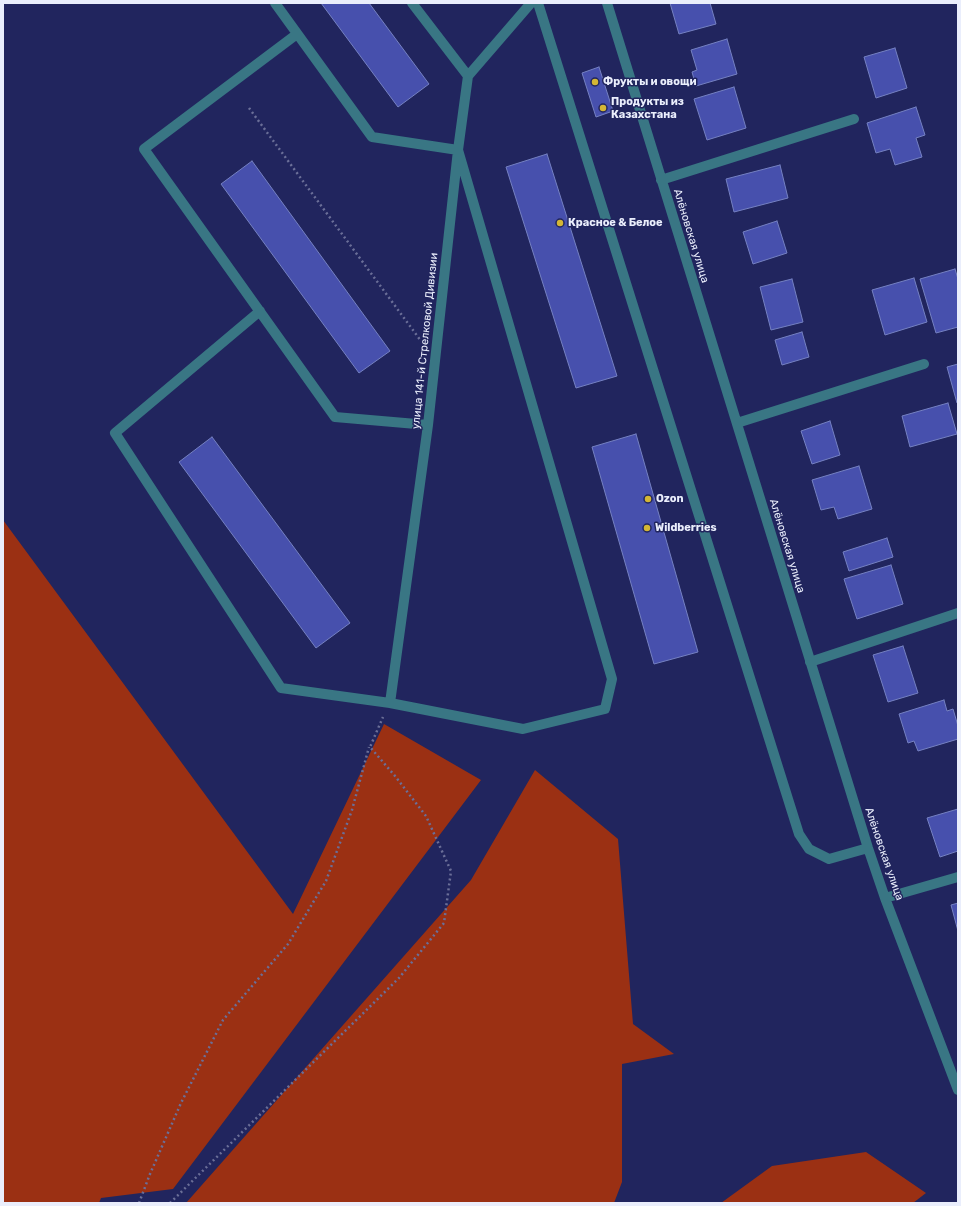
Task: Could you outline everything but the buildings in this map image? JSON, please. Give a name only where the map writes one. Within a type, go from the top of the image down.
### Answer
[{"type":"street","points":[[260,311],[115,433],[281,688],[390,703],[523,729],[605,709],[612,679],[458,150],[372,137],[275,3]]},
{"type":"street","points":[[412,3],[468,76],[531,3]]},
{"type":"street","points":[[538,3],[799,834],[809,849],[829,859],[868,848]]},
{"type":"street","name":"Алёновская улица","points":[[607,3],[868,848],[885,898],[958,1090]]},
{"type":"street","points":[[297,34],[144,149],[335,417],[428,425]]},
{"type":"street","name":"улица 141-й Стрелковой Дивизии","points":[[390,703],[428,425],[458,150],[468,76]]},
{"type":"street","points":[[661,180],[854,118]]},
{"type":"street","points":[[737,423],[924,364]]},
{"type":"street","points":[[810,662],[958,613]]},
{"type":"street","points":[[885,898],[958,876]]},
{"type":"path","points":[[249,108],[434,360]]},
{"type":"path","points":[[139,1203],[181,1103],[223,1020],[288,944],[326,881],[352,810],[370,747],[390,703]]},
{"type":"path","points":[[170,1203],[399,978],[444,923],[451,871],[426,816],[370,747]]},
{"type":"shaded area","points":[[3,520],[293,914],[384,724],[481,780],[173,1189],[101,1198],[99,1203],[3,1203]]},
{"type":"shaded area","points":[[535,770],[618,839],[633,1024],[674,1054],[622,1064],[622,1182],[614,1203],[186,1203],[471,880]]},
{"type":"shaded area","points":[[866,1152],[926,1193],[913,1203],[721,1203],[772,1166]]},
{"type":"place","name":"Фрукты и овощи","points":[[595,82]]},
{"type":"place","name":"Продукты из Казахстана","points":[[603,108]]},
{"type":"place","name":"Красное & Белое","points":[[560,223]]},
{"type":"place","name":"Ozon","points":[[648,499]]},
{"type":"place","name":"Wildberries","points":[[647,528]]}]
